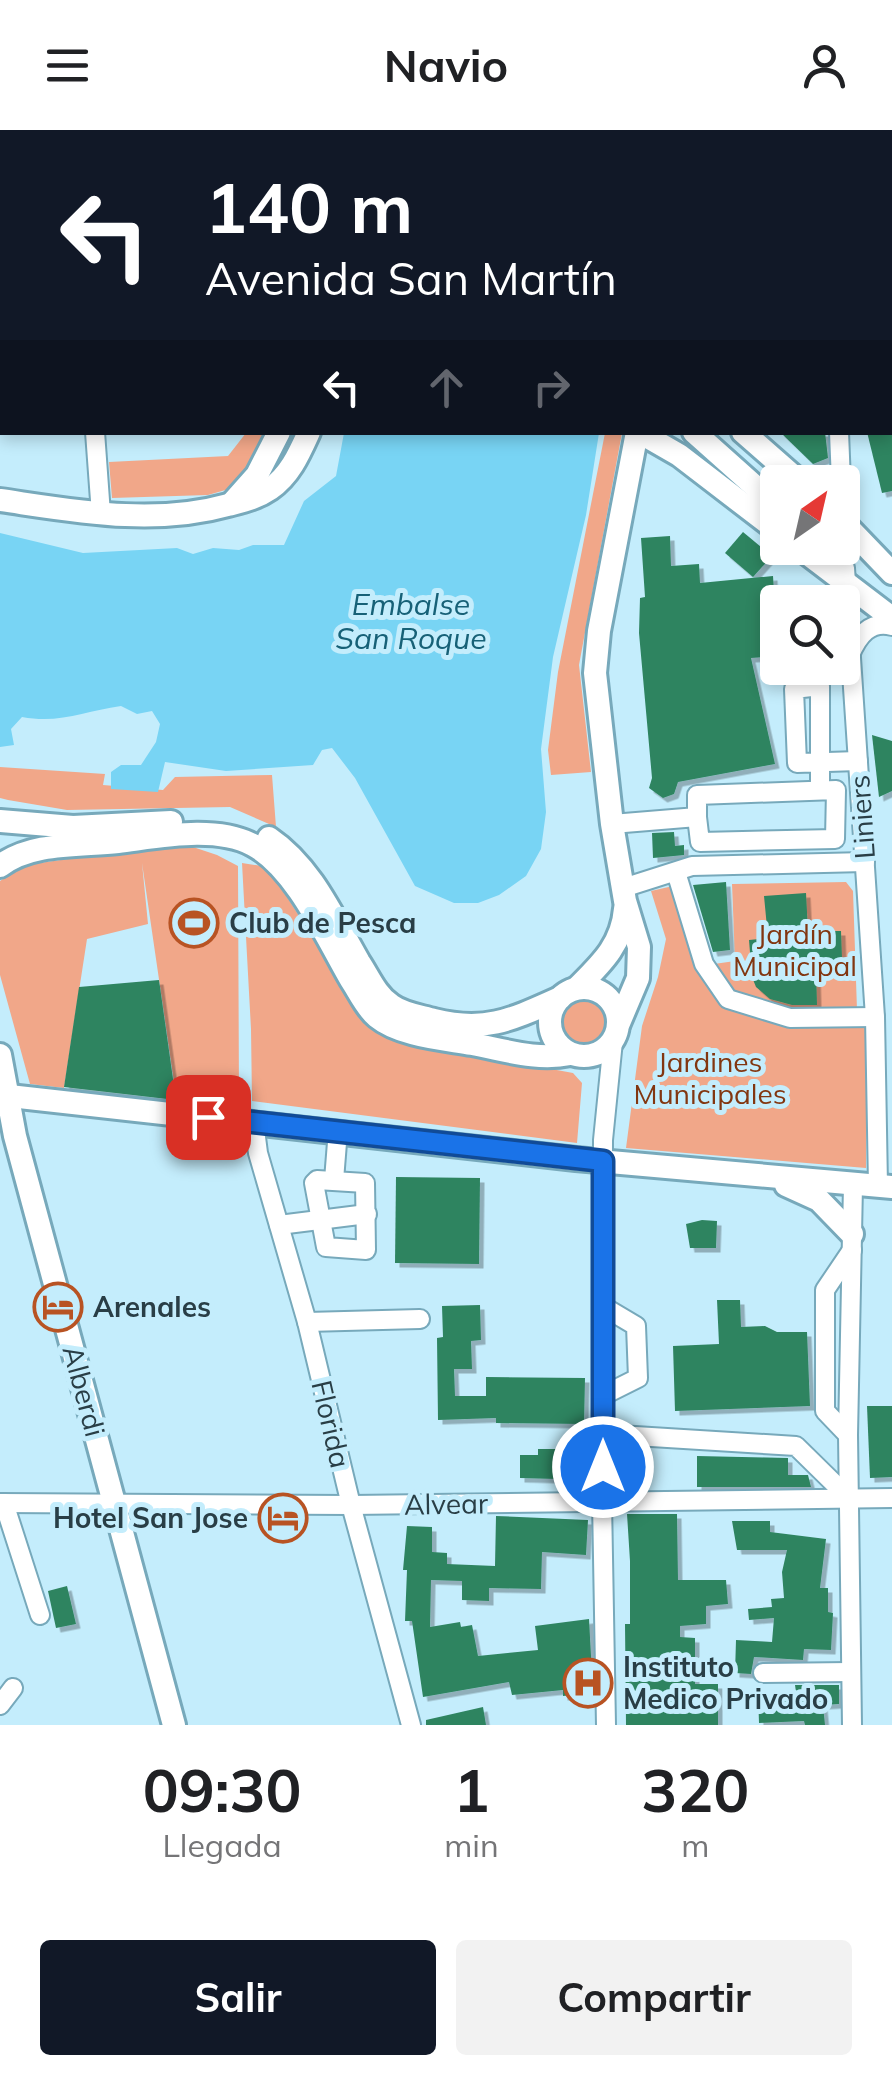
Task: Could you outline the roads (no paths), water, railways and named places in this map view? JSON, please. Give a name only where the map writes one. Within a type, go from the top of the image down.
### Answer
[{"type":"main road","points":[[230,505],[258,475],[278,435]]},
{"type":"main road","points":[[0,500],[100,514],[175,517],[248,500],[272,488],[292,466],[307,435]]},
{"type":"main road","points":[[0,866],[13,856],[44,850],[207,835],[240,840],[266,853],[287,874],[363,1000],[380,1019],[413,1032],[529,1055],[599,1054],[616,1032],[638,978],[639,963],[639,946],[624,894],[612,824],[595,674],[599,631],[637,435]]},
{"type":"main road","points":[[643,435],[679,455],[760,517]]},
{"type":"main road","points":[[697,435],[760,491]]},
{"type":"main road","points":[[720,435],[760,470]]},
{"type":"main road","points":[[746,435],[781,465]]},
{"type":"main road","points":[[860,540],[892,573]]},
{"type":"main road","points":[[860,557],[892,583]]},
{"type":"main road","points":[[828,565],[845,575]]},
{"type":"main road","points":[[836,565],[892,616]]},
{"type":"main road","points":[[0,821],[73,827],[201,820],[251,829],[297,860],[376,990],[396,1008],[452,1024],[479,1027],[500,1023],[587,988],[606,996],[617,1012],[616,1032]]},
{"type":"main road","points":[[570,1054],[561,1048],[550,1028],[550,1017],[568,993],[612,951],[624,922],[624,894]]},
{"type":"main road","name":"Alberdi","points":[[0,1055],[3,1102],[174,1725]]},
{"type":"main road","points":[[3,1102],[254,1122],[603,1161],[885,1186]]},
{"type":"main road","points":[[764,1176],[819,1200],[852,1242]]},
{"type":"street","points":[[95,435],[100,514]]},
{"type":"street","points":[[839,435],[840,465]]},
{"type":"street","name":"Liniers","points":[[845,575],[846,585]]},
{"type":"street","points":[[860,639],[865,631],[878,625],[892,626]]},
{"type":"street","name":"Liniers","points":[[852,685],[875,1017],[884,1058],[885,1186]]},
{"type":"street","points":[[820,790],[820,762],[858,761]]},
{"type":"street","points":[[836,790],[835,839],[700,842],[697,817],[697,796],[836,790]]},
{"type":"street","points":[[612,824],[697,817]]},
{"type":"street","points":[[624,894],[692,866],[865,862]]},
{"type":"street","points":[[676,872],[704,964],[728,999],[790,1018],[875,1017]]},
{"type":"street","points":[[606,1725],[603,1161],[616,1032]]},
{"type":"street","name":"Florida","points":[[254,1122],[258,1153],[307,1322],[351,1505],[411,1725]]},
{"type":"street","points":[[334,1180],[338,1130]]},
{"type":"street","points":[[314,1183],[365,1183],[367,1214],[368,1248],[328,1248],[314,1183]]},
{"type":"street","points":[[852,1725],[848,1435],[853,1185]]},
{"type":"street","points":[[279,1225],[367,1214]]},
{"type":"street","points":[[602,1396],[638,1378],[636,1326],[604,1307]]},
{"type":"street","points":[[307,1322],[420,1319]]},
{"type":"street","points":[[603,1434],[796,1446],[849,1498]]},
{"type":"street","name":"Alvear","points":[[2,1503],[351,1505],[892,1498]]},
{"type":"street","points":[[2,1503],[40,1615]]},
{"type":"street","points":[[763,1673],[850,1672]]},
{"type":"street","points":[[0,1705],[13,1688]]},
{"type":"water","name":"Embalse San Roque","points":[[344,435],[599,435],[586,515],[553,657],[541,749],[546,812],[541,849],[526,876],[499,895],[478,903],[454,903],[415,886],[355,778],[332,748],[322,750],[313,765],[226,771],[165,762],[158,792],[111,789],[111,772],[121,765],[141,765],[156,742],[160,724],[152,711],[137,714],[121,706],[61,718],[22,717],[11,729],[14,745],[0,747],[0,533],[83,553],[177,548],[193,554],[213,548],[239,550],[253,545],[284,545],[304,501],[336,476]]},
{"type":"place","name":"Club de Pesca","points":[[194,923]]},
{"type":"place","name":"Arenales","points":[[58,1307]]},
{"type":"place","name":"Hotel San Jose","points":[[283,1518]]},
{"type":"place","name":"Instituto Medico Privado","points":[[588,1683]]},
{"type":"park label","name":"Jardín Municipal","points":[[795,950]]},
{"type":"park label","name":"Jardines Municipales","points":[[710,1078]]}]
